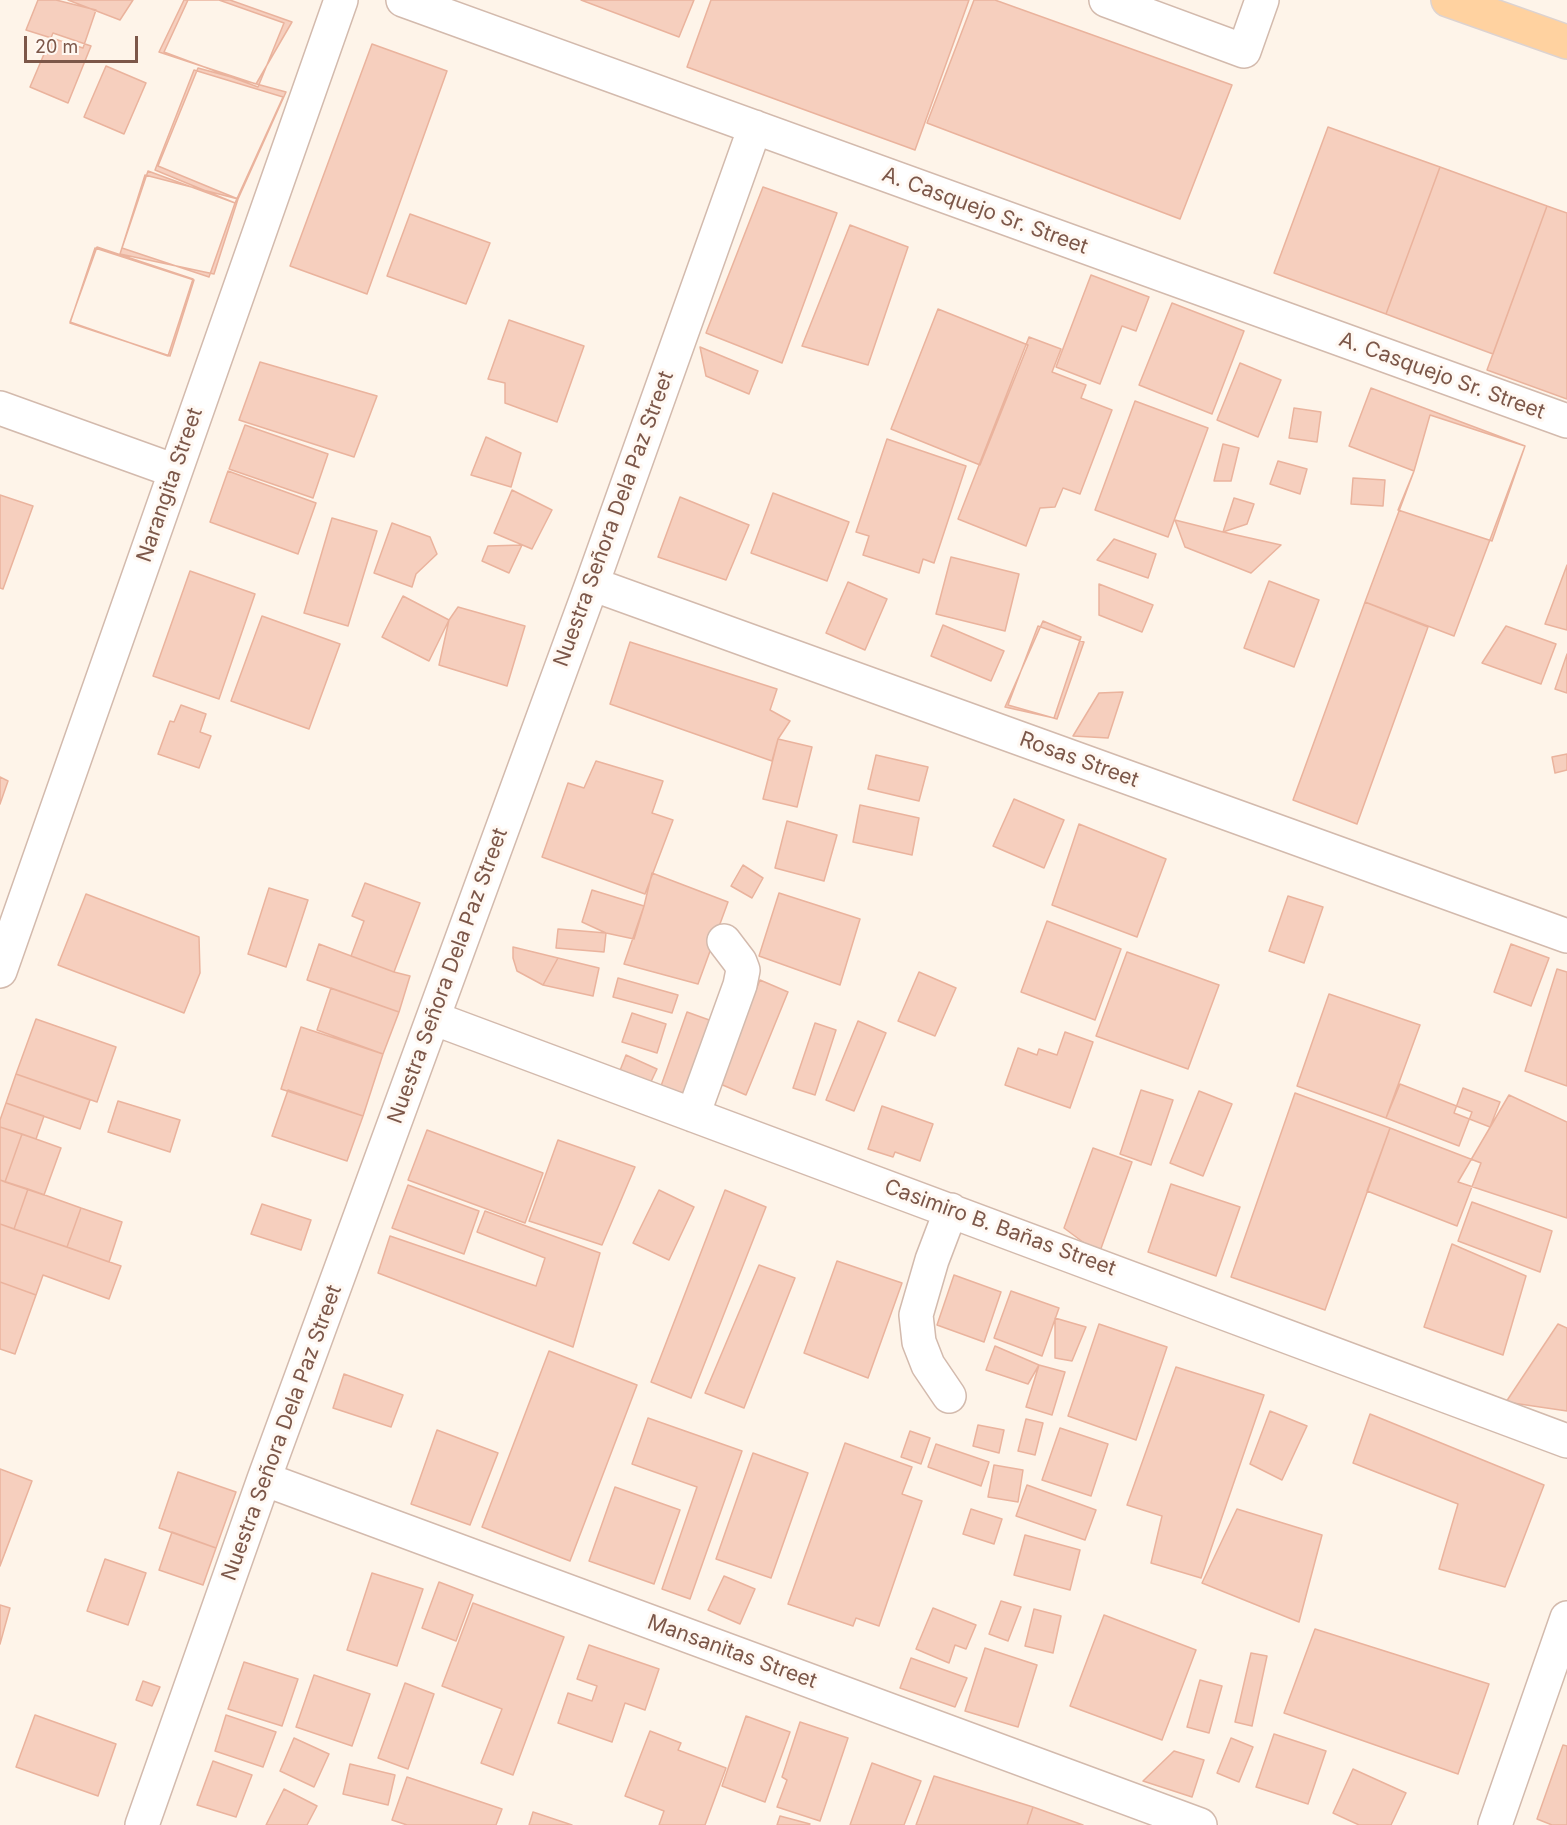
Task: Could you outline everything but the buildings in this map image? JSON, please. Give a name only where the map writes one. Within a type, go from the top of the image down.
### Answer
[{"type":"main road","points":[[1448,0],[1567,42]]},
{"type":"street","name":"Narangita Street","points":[[0,971],[341,0]]},
{"type":"street","name":"A. Casquejo Sr. Street","points":[[403,0],[1567,421]]},
{"type":"street","points":[[1106,0],[1244,51],[1262,0]]},
{"type":"street","name":"Nuestra Señora Dela Paz Street","points":[[142,1825],[264,1479],[592,584],[754,127]]},
{"type":"street","points":[[0,408],[175,471]]},
{"type":"street","name":"Rosas Street","points":[[592,584],[1567,936]]},
{"type":"street","points":[[693,1115],[740,985],[743,970],[724,940]]},
{"type":"street","name":"Casimiro B. Bañas Street","points":[[433,1018],[1567,1441]]},
{"type":"street","points":[[949,1396],[928,1365],[919,1342],[916,1315],[932,1260],[951,1210]]},
{"type":"street","name":"Mansanitas Street","points":[[264,1479],[1200,1825]]},
{"type":"street","points":[[1495,1825],[1567,1618]]}]
